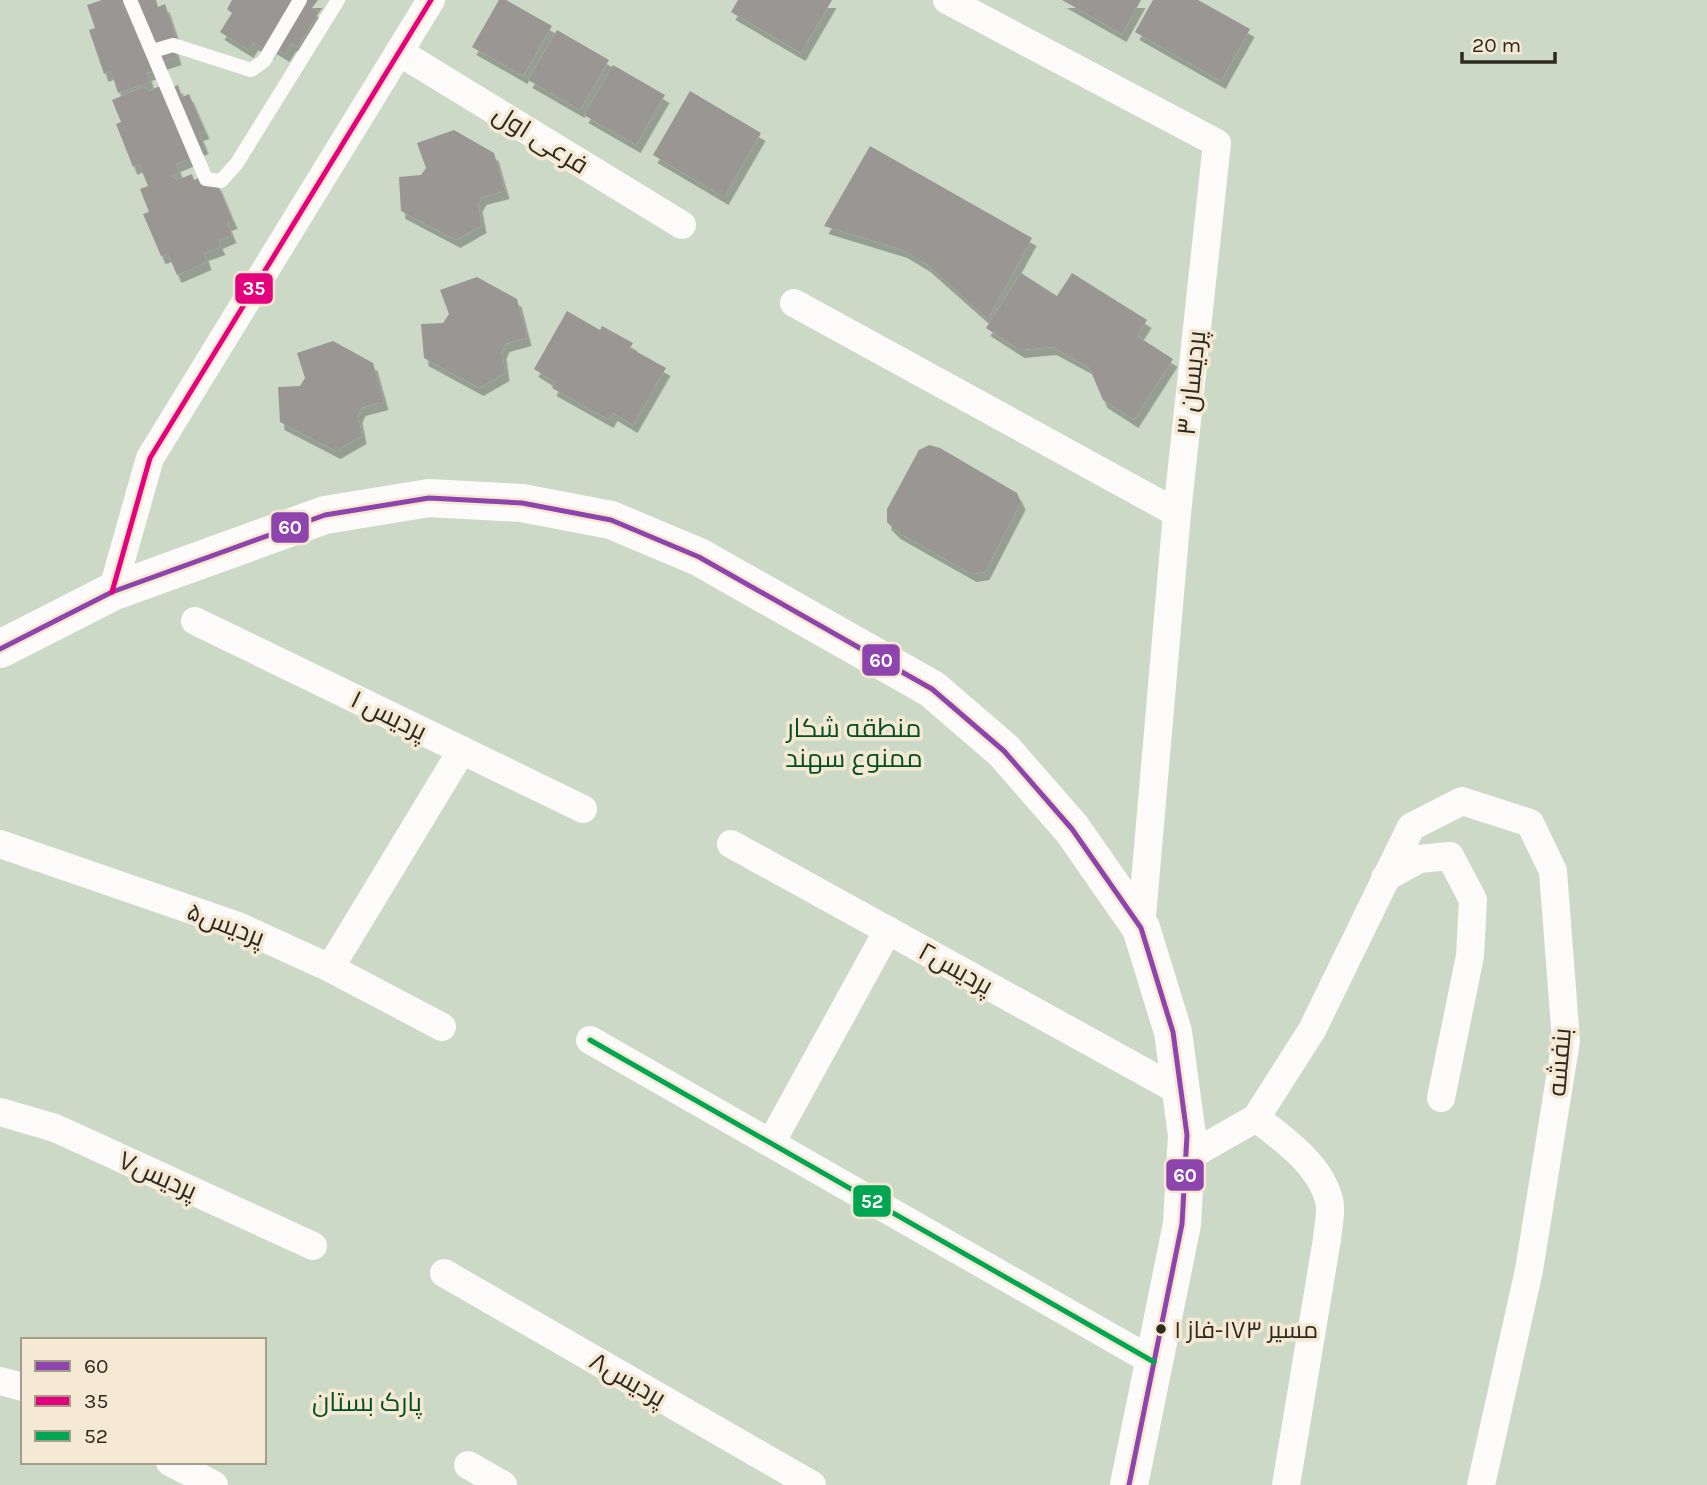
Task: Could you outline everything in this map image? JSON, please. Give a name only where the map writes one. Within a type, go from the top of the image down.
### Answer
[{"type":"street","points":[[112,592],[150,458],[430,0]]},
{"type":"street","name":"پردیسان ۳","points":[[947,0],[1217,143],[1177,513],[1141,928]]},
{"type":"street","name":"فرعی اول","points":[[399,52],[682,225]]},
{"type":"street","points":[[794,303],[1177,513]]},
{"type":"street","points":[[0,649],[112,592],[325,515],[429,498],[522,503],[611,520],[699,557],[932,689],[1004,751],[1072,829],[1141,928],[1174,1032],[1187,1135],[1182,1224],[1129,1485]]},
{"type":"street","name":"پردیس ۱","points":[[195,621],[583,808]]},
{"type":"street","points":[[330,968],[462,750]]},
{"type":"street","name":"بنفشه","points":[[1186,1158],[1256,1118],[1312,1030],[1411,827],[1462,801],[1530,823],[1553,872],[1566,1041],[1529,1270],[1481,1485]]},
{"type":"street","name":"پردیس۵","points":[[0,844],[238,926],[330,968],[442,1027]]},
{"type":"street","name":"پردیس۲","points":[[731,844],[1181,1092]]},
{"type":"street","points":[[1385,878],[1419,859],[1450,856],[1473,900],[1470,956],[1441,1098]]},
{"type":"street","points":[[771,1143],[888,930]]},
{"type":"street","points":[[590,1040],[1154,1362]]},
{"type":"street","name":"پردیس۷","points":[[0,1112],[55,1128],[313,1246]]},
{"type":"street","points":[[1256,1118],[1287,1142],[1312,1169],[1329,1200],[1327,1238],[1286,1485]]},
{"type":"street","name":"پردیس۸","points":[[444,1273],[812,1485]]},
{"type":"street","points":[[0,1381],[21,1386]]},
{"type":"street","points":[[174,1464],[214,1485]]},
{"type":"street","points":[[468,1465],[503,1485]]},
{"type":"lane","points":[[130,0],[206,179],[221,181],[237,163],[338,0]]},
{"type":"lane","points":[[153,51],[173,45],[251,70],[264,61],[300,0]]},
{"type":"green space","name":"منطقه شکار ممنوع سهند","points":[[0,0],[1707,0],[1707,1485],[0,1485]]},
{"type":"building","points":[[102,0],[156,0],[158,7],[165,4],[178,43],[173,44],[177,57],[162,62],[164,68],[147,73],[150,82],[118,93],[111,71],[104,74],[89,30],[95,28],[87,5]]},
{"type":"building","points":[[232,0],[318,0],[312,8],[319,12],[298,47],[292,43],[285,54],[272,46],[269,52],[254,42],[249,50],[220,32],[232,13],[227,9]]},
{"type":"building","points":[[499,0],[506,0],[552,26],[523,76],[472,47]]},
{"type":"building","points":[[738,0],[832,0],[801,53],[731,12]]},
{"type":"building","points":[[1062,0],[1141,0],[1122,34]]},
{"type":"building","points":[[1153,0],[1198,0],[1250,29],[1221,81],[1135,32]]},
{"type":"building","points":[[557,30],[609,60],[580,110],[528,80]]},
{"type":"building","points":[[613,65],[665,95],[636,145],[584,115]]},
{"type":"building","points":[[164,84],[166,90],[178,85],[182,97],[189,94],[205,131],[199,133],[204,146],[190,151],[193,157],[176,164],[179,173],[171,176],[177,180],[192,174],[194,180],[205,175],[217,183],[233,221],[227,223],[232,235],[218,241],[221,247],[204,253],[207,262],[177,275],[168,254],[161,256],[143,214],[149,212],[140,189],[148,186],[139,164],[133,167],[116,124],[121,122],[112,100],[143,87],[149,91]]},
{"type":"building","points":[[690,91],[761,133],[724,197],[653,155]]},
{"type":"building","points":[[454,130],[494,153],[505,191],[482,197],[478,204],[482,225],[456,240],[401,211],[399,177],[421,175],[426,168],[417,143]]},
{"type":"building","points":[[870,146],[1032,238],[988,319],[926,264],[903,250],[824,226]]},
{"type":"building","points":[[1021,273],[1057,296],[1072,273],[1147,320],[1137,336],[1173,359],[1134,420],[1103,400],[1089,367],[1052,347],[1020,350],[986,328]]},
{"type":"building","points":[[477,277],[517,299],[527,338],[505,344],[502,351],[505,373],[479,388],[424,358],[421,324],[443,323],[449,314],[440,290]]},
{"type":"building","points":[[567,311],[600,330],[602,326],[633,343],[630,348],[666,368],[633,425],[613,413],[609,420],[552,388],[555,382],[534,369]]},
{"type":"building","points":[[333,341],[373,363],[384,402],[361,408],[358,415],[362,436],[336,451],[280,422],[278,387],[300,386],[305,378],[297,353]]},
{"type":"building","points":[[929,445],[940,448],[1017,493],[1021,502],[985,572],[972,574],[896,531],[887,522],[887,509],[919,450]]},
{"type":"transit line","name":"35","points":[[112,592],[150,458],[431,0]]},
{"type":"transit line","name":"60","points":[[0,649],[112,592],[325,515],[429,498],[522,503],[611,520],[699,557],[932,689],[1004,751],[1072,829],[1141,928],[1173,1032],[1187,1135],[1182,1224],[1129,1485]]},
{"type":"transit line","name":"52","points":[[590,1040],[1154,1362]]},
{"type":"place","name":"مسیر ۱۷۳-فاز ۱","points":[[1161,1329]]},
{"type":"park label","name":"پارک بستان","points":[[367,1402]]}]
